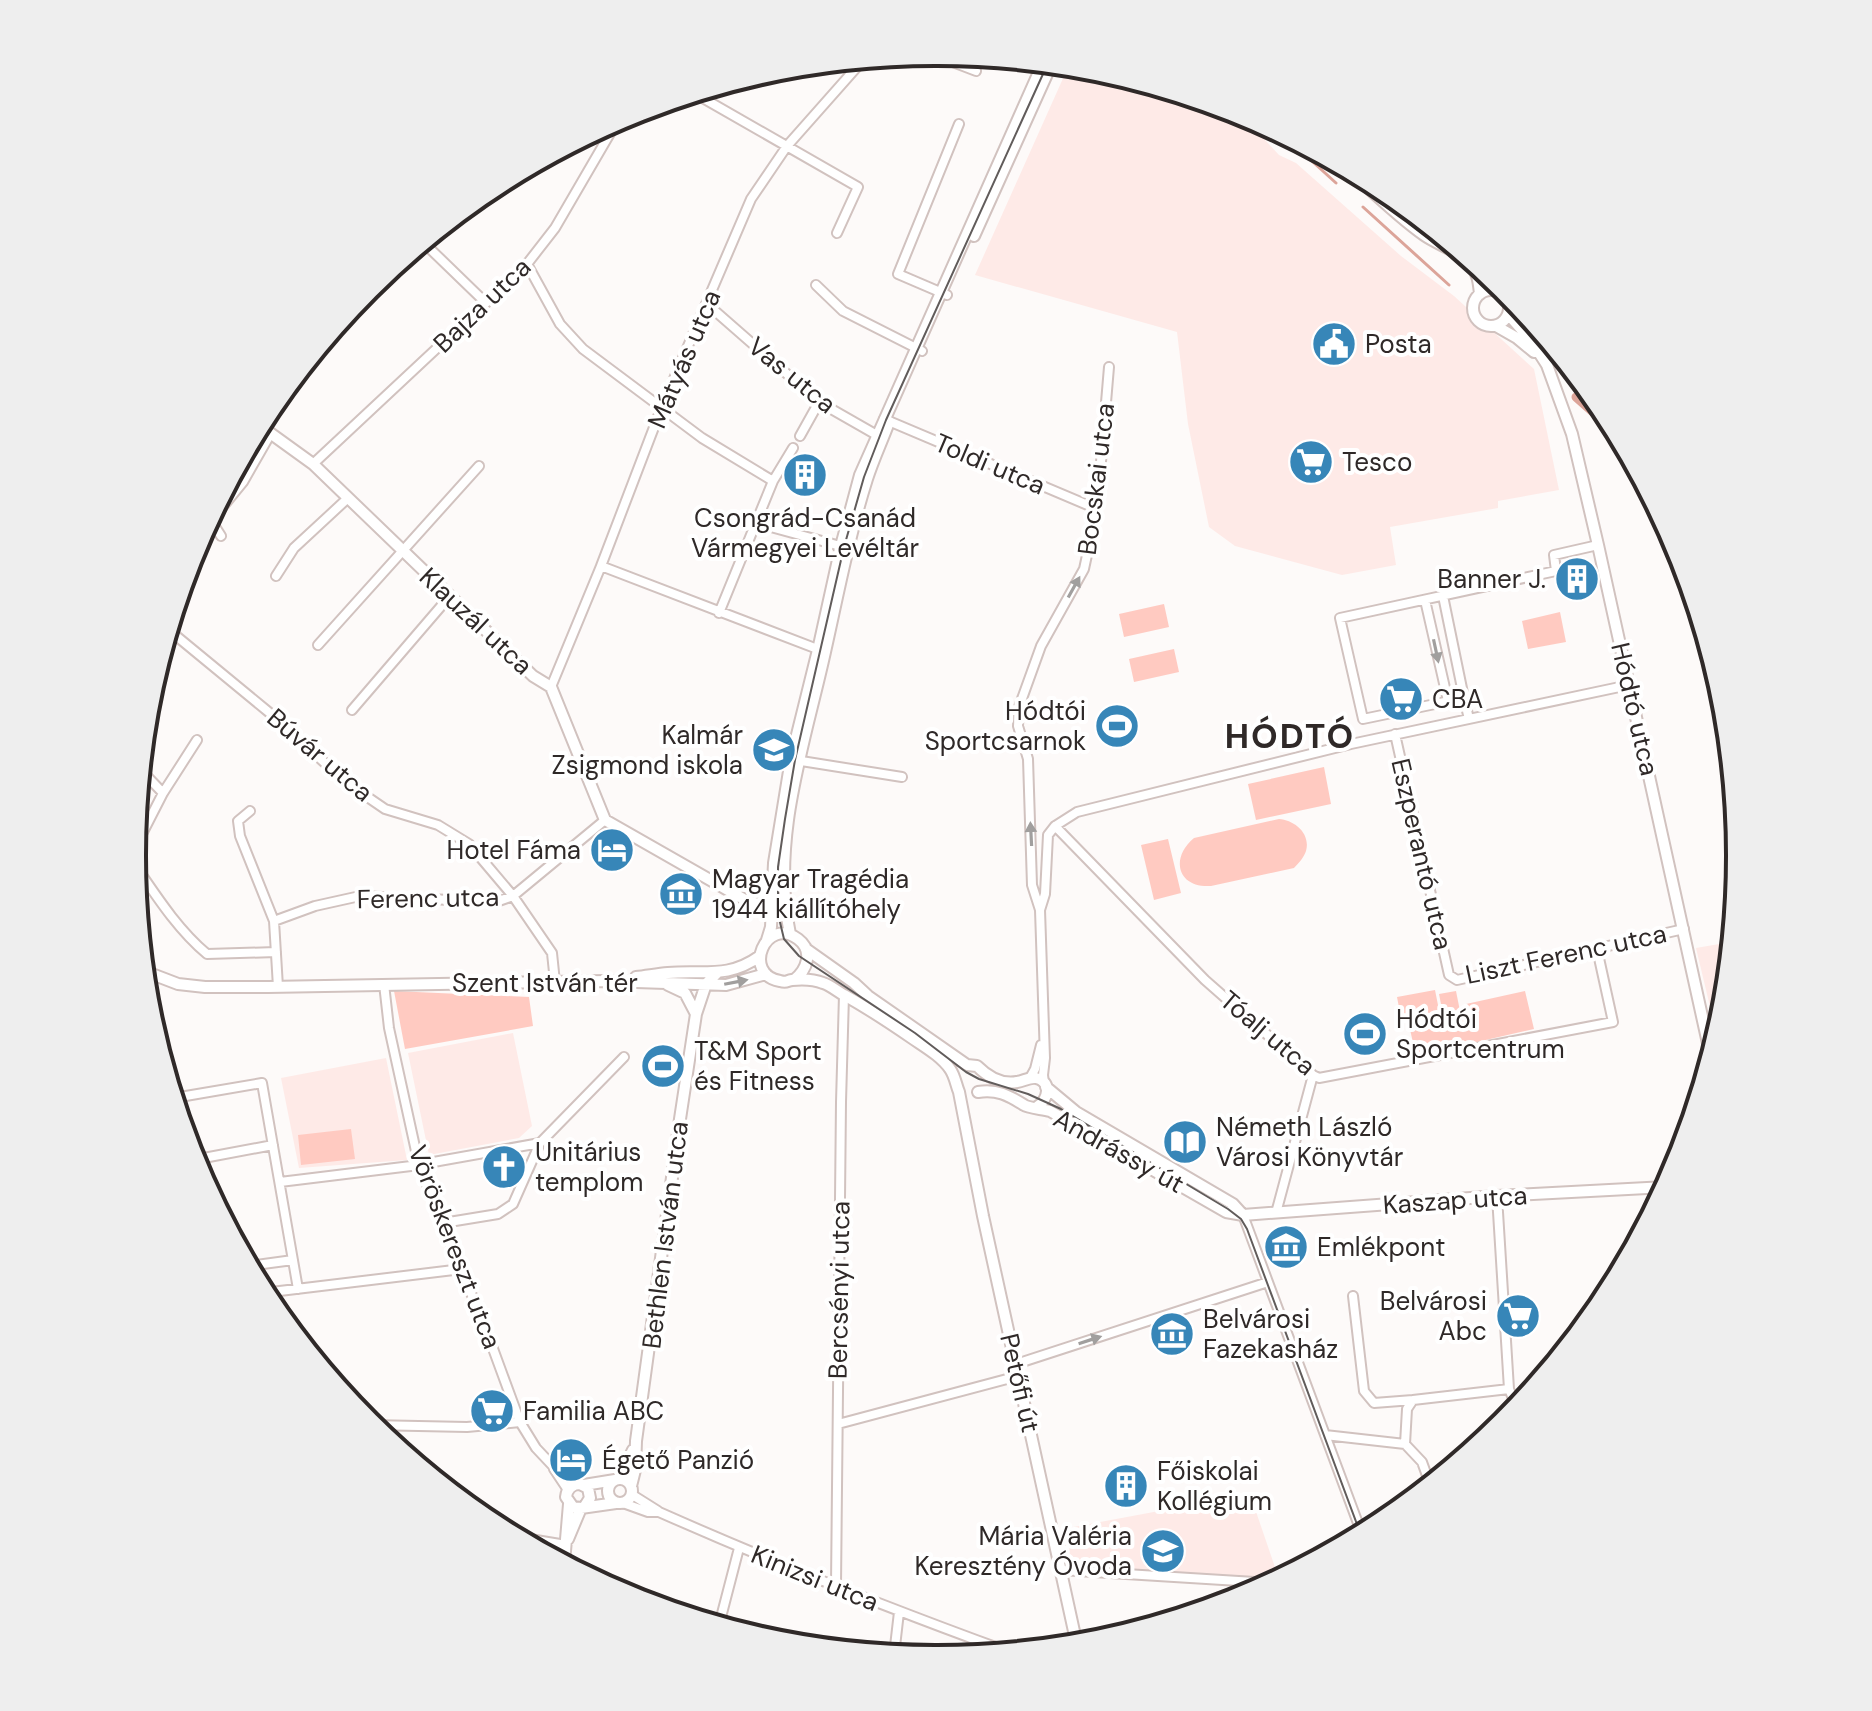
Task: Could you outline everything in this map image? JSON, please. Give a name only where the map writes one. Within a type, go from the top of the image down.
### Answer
[{"type":"street","points":[[966,67],[976,71]]},
{"type":"street","name":"Mátyás utca","points":[[551,687],[661,409],[751,199],[787,146],[853,71]]},
{"type":"street","points":[[976,1093],[965,1094],[951,1070],[936,1054],[862,1004],[824,983],[779,981],[766,974],[760,956],[771,927],[774,863],[795,760],[844,547],[886,420],[1039,73]]},
{"type":"street","points":[[944,294],[1047,74]]},
{"type":"street","points":[[707,100],[858,187],[837,233]]},
{"type":"street","points":[[944,294],[898,274],[959,124]]},
{"type":"street","name":"Bajza utca","points":[[313,464],[527,264],[555,228],[607,138]]},
{"type":"street","points":[[430,249],[486,303]]},
{"type":"street","points":[[527,264],[560,324],[583,349],[702,438],[773,481]]},
{"type":"street","points":[[1479,283],[1480,294]]},
{"type":"street","points":[[816,285],[843,311],[919,350]]},
{"type":"street","points":[[1488,291],[1480,294],[1474,303],[1474,316],[1485,326],[1496,326],[1509,313]]},
{"type":"street","name":"Vas utca","points":[[707,304],[819,402],[880,436]]},
{"type":"street","name":"Hódtó utca","points":[[1496,326],[1517,338],[1547,365]]},
{"type":"street","name":"Hódtó utca","points":[[1523,328],[1547,365],[1572,434],[1705,1031]]},
{"type":"street","name":"Bocskai utca","points":[[1045,1085],[1040,910],[1032,885],[1028,759],[1018,726],[1019,707],[1041,646],[1084,569],[1097,509],[1109,367]]},
{"type":"street","points":[[800,436],[819,402]]},
{"type":"street","name":"Toldi utca","points":[[886,420],[1097,509]]},
{"type":"street","points":[[237,490],[271,433]]},
{"type":"street","name":"Klauzál utca","points":[[271,433],[313,464],[533,676],[551,687]]},
{"type":"street","points":[[719,613],[773,481],[793,448]]},
{"type":"street","name":"Klauzál utca","points":[[403,552],[479,466]]},
{"type":"street","points":[[276,576],[294,548],[348,498]]},
{"type":"street","points":[[756,523],[844,547]]},
{"type":"street","points":[[217,530],[221,536]]},
{"type":"street","points":[[1464,698],[1363,719],[1340,618],[1556,571],[1554,555],[1598,545]]},
{"type":"street","points":[[318,645],[403,552]]},
{"type":"street","points":[[601,566],[822,651]]},
{"type":"street","points":[[1443,596],[1469,719]]},
{"type":"street","points":[[352,710],[449,597]]},
{"type":"street","points":[[1425,600],[1448,701]]},
{"type":"street","name":"Búvár utca","points":[[177,637],[271,714],[347,783],[385,809],[438,825],[469,844],[513,896],[552,953],[555,982]]},
{"type":"street","points":[[1055,826],[1077,812],[1101,806],[1395,734],[1629,685]]},
{"type":"street","points":[[551,687],[605,820],[747,901],[771,906]]},
{"type":"street","name":"Eszperantó utca","points":[[1395,734],[1449,975]]},
{"type":"street","points":[[147,824],[197,740]]},
{"type":"street","points":[[795,760],[902,777]]},
{"type":"street","points":[[790,934],[785,905],[785,854],[795,760]]},
{"type":"street","points":[[150,780],[163,793]]},
{"type":"street","points":[[250,811],[238,821],[240,836],[274,921],[278,987]]},
{"type":"street","name":"Ferenc utca","points":[[274,921],[315,906],[360,896],[496,902],[513,896],[605,820]]},
{"type":"street","name":"Bocskai utca","points":[[1040,910],[1045,894],[1048,835],[1055,826]]},
{"type":"street","name":"Tóalj utca","points":[[1055,826],[1205,980],[1319,1078],[1613,1022],[1597,949]]},
{"type":"street","points":[[147,882],[194,943],[207,954],[276,952]]},
{"type":"street","name":"Liszt Ferenc utca","points":[[1449,975],[1457,980],[1684,929]]},
{"type":"street","points":[[767,940],[781,934],[797,937],[806,949],[868,996],[967,1065],[977,1066],[984,1075],[1015,1083],[1027,1079],[1040,1080],[1045,1085],[1047,1097],[1037,1107],[1027,1107],[1018,1097],[1018,1087],[1027,1079]]},
{"type":"street","points":[[794,980],[808,962],[806,949]]},
{"type":"street","points":[[606,981],[669,973],[717,973],[746,966],[760,956]]},
{"type":"street","points":[[706,984],[717,973]]},
{"type":"street","name":"Szent István tér","points":[[156,976],[178,984],[278,987],[606,981],[726,985],[766,974]]},
{"type":"street","points":[[663,983],[685,993],[696,1014]]},
{"type":"street","name":"Vöröskereszt utca","points":[[384,984],[389,1028],[419,1165],[520,1422],[536,1448],[552,1465],[582,1484]]},
{"type":"street","name":"Bethlen István utca","points":[[631,1490],[680,1119],[696,1014],[706,984]]},
{"type":"street","name":"Bercsényi utca","points":[[836,1585],[844,995]]},
{"type":"street","name":"Bocskai utca","points":[[1027,1079],[1038,1056],[1043,1028]]},
{"type":"street","points":[[443,1223],[498,1214],[508,1209],[540,1143],[624,1057]]},
{"type":"street","points":[[956,1083],[958,1070],[967,1065]]},
{"type":"street","points":[[963,1121],[968,1102],[984,1083],[984,1075]]},
{"type":"street","points":[[1276,1213],[1313,1075]]},
{"type":"street","points":[[184,1096],[262,1083],[298,1289]]},
{"type":"street","name":"Petőfi út","points":[[956,1083],[1074,1632]]},
{"type":"street","name":"Andrássy út","points":[[1045,1085],[1076,1112],[1233,1204],[1243,1215]]},
{"type":"street","name":"Andrássy út","points":[[976,1093],[990,1090],[1020,1101]]},
{"type":"street","name":"Andrássy út","points":[[1037,1107],[1050,1111],[1226,1212],[1243,1215]]},
{"type":"street","points":[[280,1182],[419,1165],[540,1143]]},
{"type":"street","points":[[207,1157],[273,1145]]},
{"type":"street","name":"Kaszap utca","points":[[1243,1215],[1652,1188]]},
{"type":"street","points":[[1497,1196],[1512,1395]]},
{"type":"street","points":[[1243,1215],[1358,1523]]},
{"type":"street","points":[[261,1264],[293,1260]]},
{"type":"street","points":[[278,1291],[462,1269]]},
{"type":"street","points":[[838,1424],[1017,1370],[1268,1282]]},
{"type":"street","points":[[1353,1296],[1364,1391],[1374,1403],[1509,1389]]},
{"type":"street","points":[[1405,1444],[1407,1409],[1413,1400]]},
{"type":"street","points":[[390,1425],[467,1427],[520,1422]]},
{"type":"street","points":[[1325,1435],[1405,1444],[1422,1462],[1426,1474]]},
{"type":"street","name":"Bethlen István utca","points":[[617,1480],[636,1441]]},
{"type":"street","points":[[552,1465],[568,1490]]},
{"type":"street","points":[[617,1480],[611,1483],[607,1491],[610,1499],[620,1503],[627,1501],[631,1490]]},
{"type":"street","points":[[565,1552],[569,1504],[566,1497],[571,1486],[617,1480],[628,1482],[631,1490],[659,1512]]},
{"type":"street","points":[[566,1545],[590,1498],[590,1493],[582,1484]]},
{"type":"street","name":"Kinizsi utca","points":[[583,1507],[620,1503],[648,1512],[659,1512],[739,1548],[985,1643]]},
{"type":"street","points":[[569,1504],[583,1507]]},
{"type":"street","points":[[546,1542],[566,1545]]},
{"type":"street","points":[[722,1615],[739,1548]]},
{"type":"street","points":[[1061,1570],[1246,1581]]},
{"type":"street","points":[[895,1643],[899,1612]]},
{"type":"shaded area","points":[[1064,77],[1140,93],[1190,108],[1262,137],[1279,155],[1296,163],[1401,256],[1454,296],[1534,369],[1559,490],[1498,501],[1498,508],[1390,527],[1396,565],[1342,575],[1235,546],[1209,527],[1188,424],[1177,332],[975,275]]},
{"type":"shaded area","points":[[1164,604],[1169,627],[1124,637],[1119,614]]},
{"type":"shaded area","points":[[1560,612],[1566,642],[1528,649],[1522,621]]},
{"type":"shaded area","points":[[1174,649],[1179,672],[1134,682],[1129,659]]},
{"type":"shaded area","points":[[1324,767],[1331,804],[1256,820],[1248,784]]},
{"type":"shaded area","points":[[1279,819],[1295,825],[1306,839],[1305,853],[1294,868],[1211,886],[1191,882],[1184,877],[1180,863],[1182,854],[1194,838]]},
{"type":"shaded area","points":[[1168,839],[1181,893],[1154,900],[1141,845]]},
{"type":"shaded area","points":[[1720,944],[1710,1008],[1696,948]]},
{"type":"shaded area","points":[[1435,990],[1440,1015],[1402,1023],[1397,997]]},
{"type":"shaded area","points":[[394,991],[529,997],[533,1026],[405,1049]]},
{"type":"shaded area","points":[[1456,991],[1460,1011],[1443,1014],[1439,994]]},
{"type":"shaded area","points":[[1525,991],[1534,1029],[1416,1056],[1409,1025],[1468,1012],[1466,1004]]},
{"type":"shaded area","points":[[513,1033],[532,1126],[519,1138],[429,1155],[408,1053]]},
{"type":"shaded area","points":[[386,1058],[407,1160],[299,1168],[281,1078]]},
{"type":"shaded area","points":[[351,1129],[355,1159],[301,1165],[298,1135]]},
{"type":"shaded area","name":"Mária Valéria Keresztény Óvoda","points":[[1250,1494],[1275,1568],[1246,1581],[1061,1570],[1052,1531]]},
{"type":"waterway","points":[[1313,162],[1336,183]]},
{"type":"waterway","points":[[1363,207],[1449,285]]},
{"type":"waterway","points":[[1576,397],[1581,401]]},
{"type":"tram line","points":[[1043,74],[886,420],[864,477],[844,547],[795,760],[778,867],[778,914],[784,939],[799,956],[915,1033],[966,1072],[1061,1109],[1241,1219],[1357,1523]]},
{"type":"place","name":"Posta","points":[[1334,344]]},
{"type":"place","name":"Tesco","points":[[1311,462]]},
{"type":"place","name":"Csongrád-Csanád Vármegyei Levéltár","points":[[805,475]]},
{"type":"place","name":"Banner J.","points":[[1577,579]]},
{"type":"place","name":"CBA","points":[[1401,699]]},
{"type":"place","name":"Hódtói Sportcsarnok","points":[[1117,726]]},
{"type":"place","name":"Kalmár Zsigmond iskola","points":[[774,750]]},
{"type":"place","name":"Hotel Fáma","points":[[612,850]]},
{"type":"place","name":"Magyar Tragédia 1944 kiállítóhely","points":[[681,894]]},
{"type":"place","name":"Hódtói Sportcentrum","points":[[1365,1034]]},
{"type":"place","name":"T&M Sport és Fitness","points":[[663,1066]]},
{"type":"place","name":"Németh László Városi Könyvtár","points":[[1185,1142]]},
{"type":"place","name":"Unitárius templom","points":[[504,1167]]},
{"type":"place","name":"Emlékpont","points":[[1286,1247]]},
{"type":"place","name":"Belvárosi Abc","points":[[1518,1316]]},
{"type":"place","name":"Belvárosi Fazekasház","points":[[1172,1334]]},
{"type":"place","name":"Familia ABC","points":[[492,1411]]},
{"type":"place","name":"Égető Panzió","points":[[571,1460]]},
{"type":"place","name":"Főiskolai Kollégium","points":[[1126,1486]]},
{"type":"place","name":"Mária Valéria Keresztény Óvoda","points":[[1163,1551]]},
{"type":"district","name":"HÓDTÓ","points":[[1290,736]]}]
